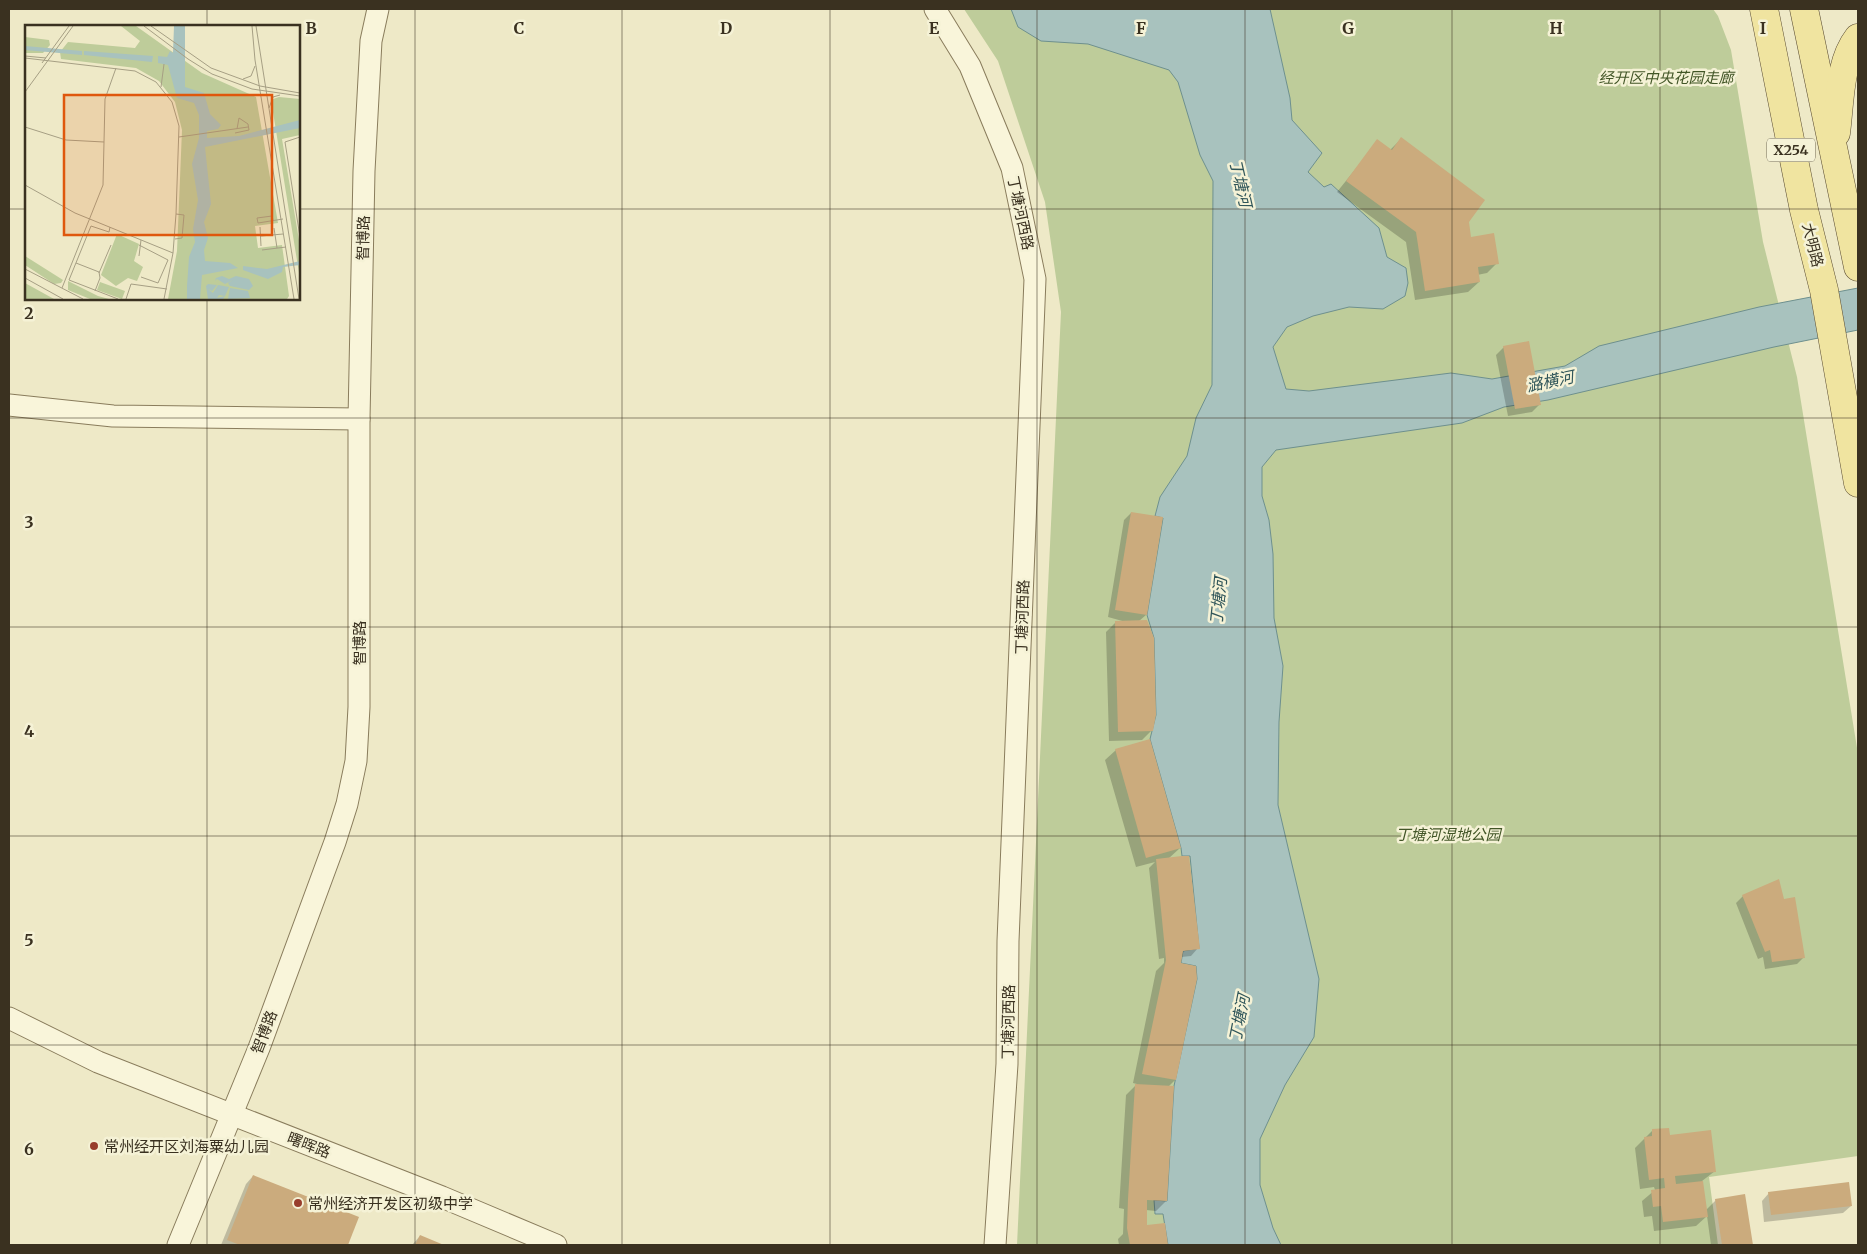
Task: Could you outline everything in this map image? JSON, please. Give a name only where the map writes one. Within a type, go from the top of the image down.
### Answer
[{"type":"main road","name":"大明路","points":[[1764,9],[1804,210],[1834,340],[1858,483]]},
{"type":"main road","name":"X254","points":[[1804,9],[1858,267]]},
{"type":"main road","points":[[1834,154],[1844,76],[1853,45],[1858,38]]},
{"type":"street","name":"智博路","points":[[178,1245],[259,1048],[335,842],[347,804],[356,761],[359,707],[359,420],[364,171],[371,41],[378,9]]},
{"type":"street","name":"丁塘河西路","points":[[935,9],[970,66],[1012,168],[1035,279],[1008,941],[1007,1064],[995,1245]]},
{"type":"street","points":[[9,406],[113,416],[359,420]]},
{"type":"street","name":"曙晖路","points":[[9,1018],[98,1062],[442,1197],[556,1245]]},
{"type":"green space","name":"丁塘河湿地公园","points":[[964,9],[1713,9],[1718,16],[1731,50],[1763,242],[1797,377],[1858,754],[1858,1156],[1709,1177],[1718,1245],[1017,1245],[1061,312],[1045,202],[998,61]]},
{"type":"water","points":[[1011,9],[1270,9],[1290,98],[1292,120],[1322,153],[1308,172],[1324,187],[1331,184],[1379,228],[1387,257],[1406,268],[1408,283],[1405,296],[1383,309],[1349,307],[1313,316],[1287,327],[1273,347],[1286,389],[1309,391],[1451,373],[1492,379],[1565,366],[1599,346],[1759,307],[1858,288],[1858,330],[1774,347],[1548,400],[1504,407],[1462,423],[1276,450],[1262,467],[1262,496],[1269,520],[1273,554],[1274,618],[1283,666],[1279,722],[1278,805],[1319,979],[1314,1037],[1285,1085],[1260,1139],[1260,1185],[1273,1228],[1281,1245],[1168,1245],[1163,1214],[1155,1214],[1154,1200],[1167,1201],[1174,1086],[1197,979],[1196,966],[1181,963],[1183,951],[1199,948],[1190,856],[1182,856],[1150,739],[1156,715],[1154,638],[1147,615],[1163,518],[1155,516],[1160,497],[1187,456],[1196,418],[1212,385],[1213,181],[1200,155],[1178,82],[1169,70],[1088,44],[1041,41],[1018,27]]},
{"type":"building","points":[[1401,137],[1485,200],[1469,222],[1471,237],[1494,233],[1499,264],[1478,267],[1480,282],[1425,291],[1416,232],[1346,181],[1377,139],[1392,150]]},
{"type":"building","points":[[1529,341],[1541,405],[1515,409],[1503,346]]},
{"type":"building","points":[[1131,512],[1163,517],[1147,615],[1115,610]]},
{"type":"building","points":[[1147,620],[1154,638],[1156,715],[1153,731],[1118,732],[1115,621]]},
{"type":"building","points":[[1150,739],[1181,848],[1146,858],[1115,749]]},
{"type":"building","points":[[1189,856],[1200,949],[1183,951],[1181,963],[1196,966],[1197,979],[1176,1080],[1142,1074],[1166,960],[1156,859]]},
{"type":"building","points":[[1779,879],[1784,899],[1795,897],[1805,958],[1772,962],[1770,950],[1765,952],[1742,895]]},
{"type":"building","points":[[1135,1084],[1174,1086],[1167,1201],[1147,1200],[1147,1225],[1165,1223],[1168,1245],[1130,1245],[1127,1228]]},
{"type":"building","points":[[1669,1128],[1670,1135],[1711,1130],[1716,1172],[1675,1176],[1676,1184],[1703,1181],[1708,1217],[1663,1222],[1661,1206],[1653,1207],[1651,1190],[1665,1188],[1664,1178],[1649,1180],[1644,1137],[1652,1136],[1652,1129]]},
{"type":"building","points":[[253,1175],[359,1217],[348,1245],[240,1245],[227,1240]]},
{"type":"building","points":[[1849,1182],[1852,1206],[1771,1215],[1768,1192]]},
{"type":"building","points":[[1745,1194],[1753,1245],[1722,1245],[1715,1199]]},
{"type":"building","points":[[420,1235],[444,1245],[415,1245]]},
{"type":"place","name":"常州经开区刘海粟幼儿园","points":[[94,1146]]},
{"type":"place","name":"常州经济开发区初级中学","points":[[298,1203]]},
{"type":"park label","name":"经开区中央花园走廊","points":[[1666,77]]},
{"type":"water label","name":"丁塘河","points":[[1241,183]]},
{"type":"water label","name":"潞横河","points":[[1550,381]]},
{"type":"water label","name":"丁塘河","points":[[1218,601]]},
{"type":"water label","name":"丁塘河","points":[[1239,1018]]}]
